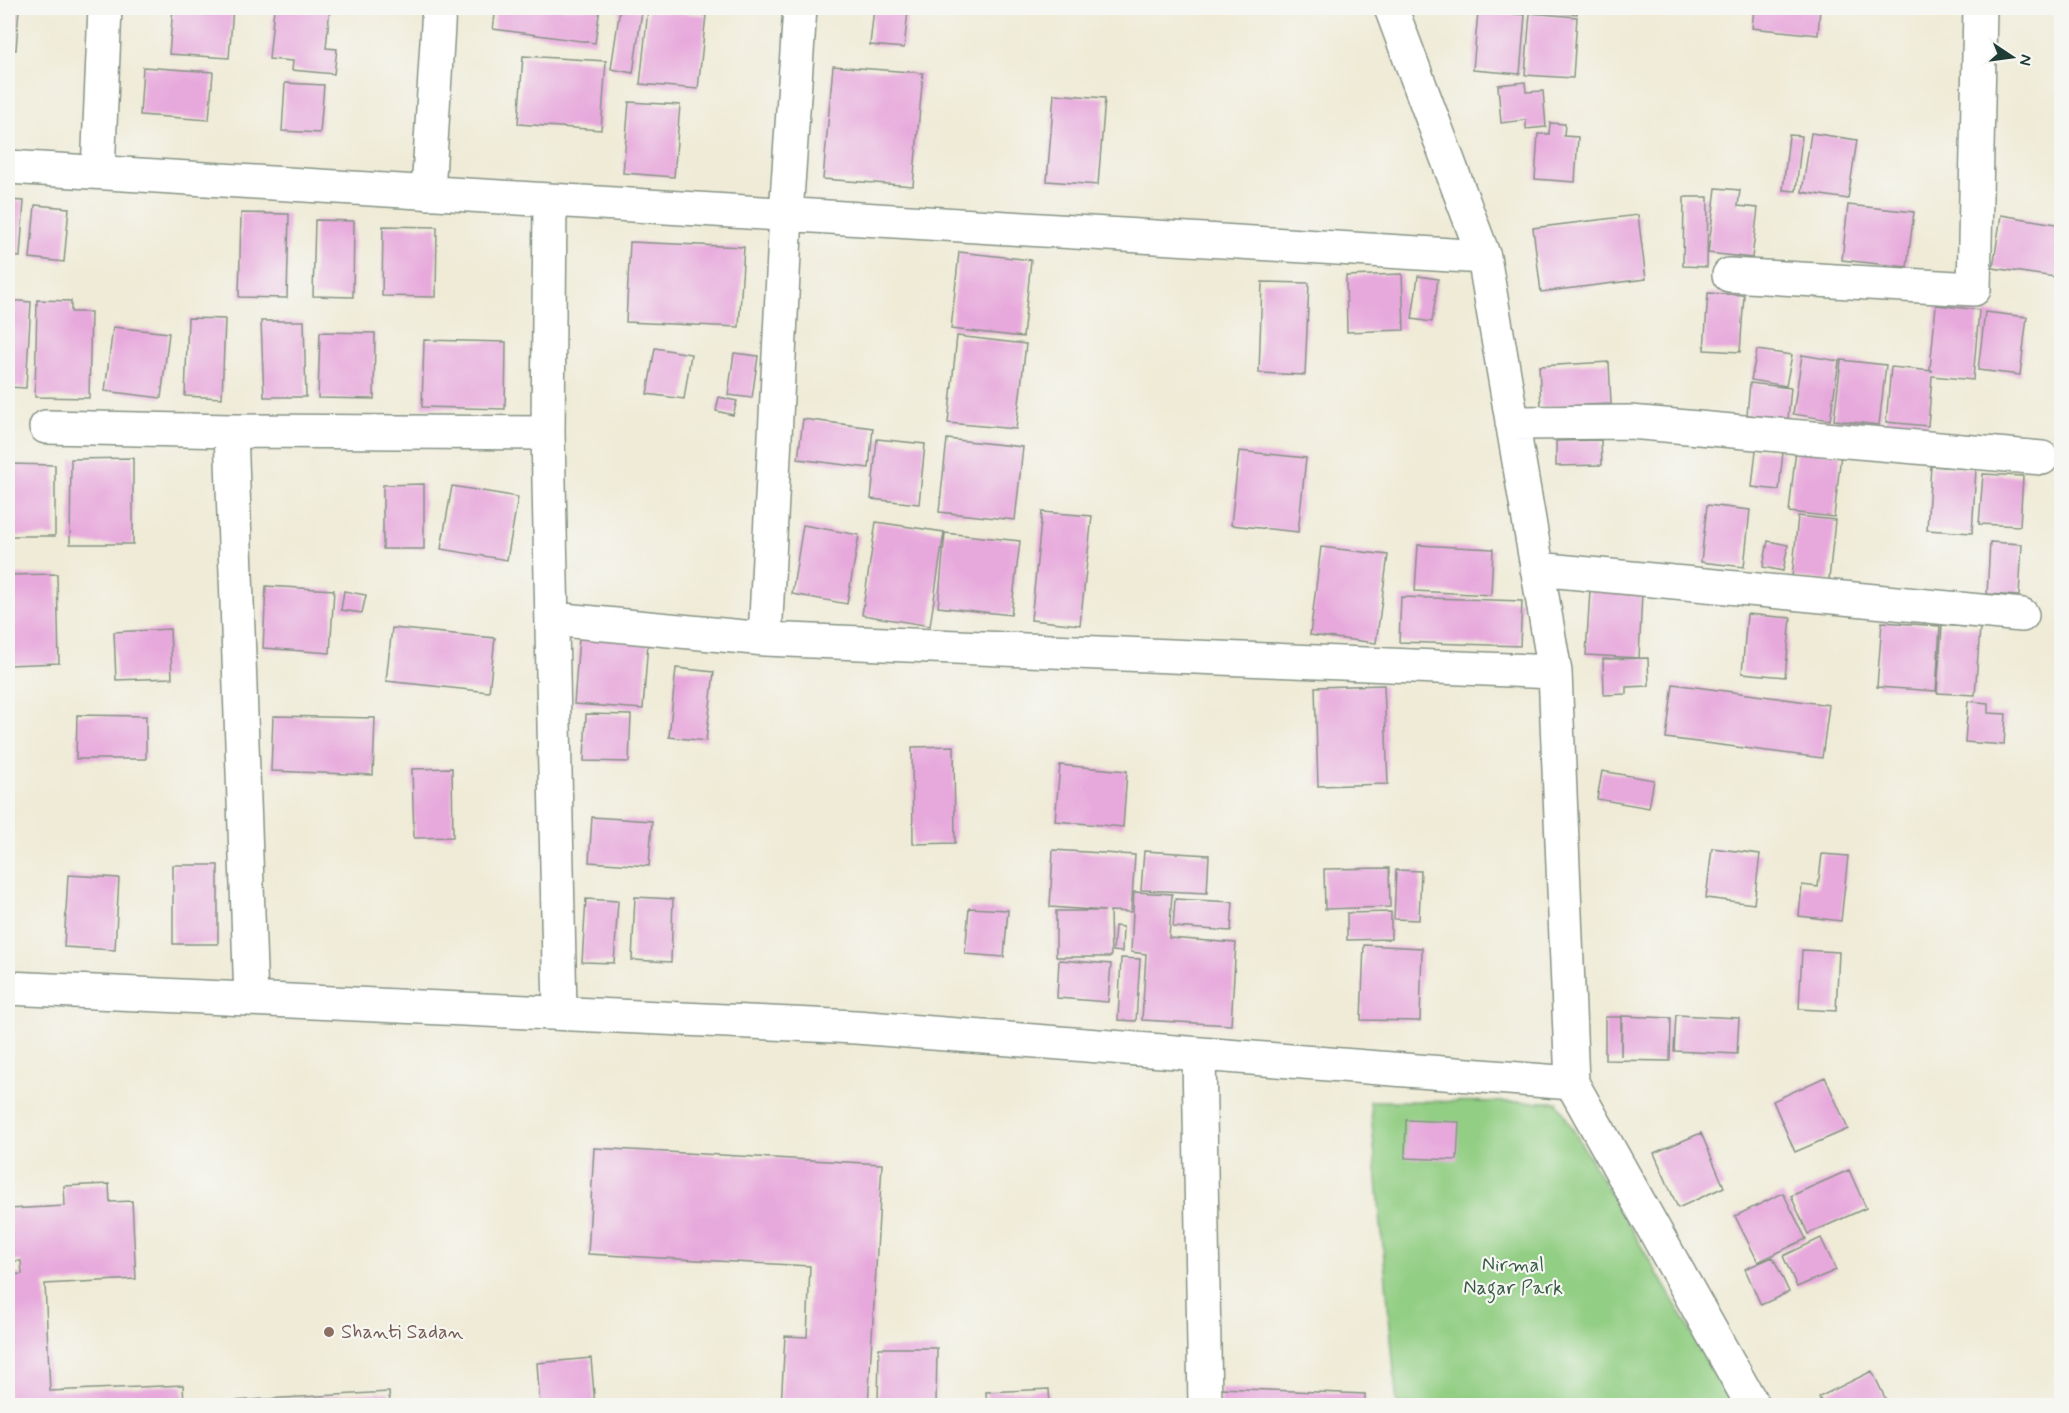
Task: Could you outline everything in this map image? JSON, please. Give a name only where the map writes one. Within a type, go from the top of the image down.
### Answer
[{"type":"street","points":[[98,172],[105,8]]},
{"type":"street","points":[[428,193],[439,8]]},
{"type":"street","points":[[765,639],[786,214],[800,8]]},
{"type":"street","points":[[1391,8],[1484,257],[1538,569],[1555,672],[1572,1083],[1753,1406]]},
{"type":"street","points":[[1729,274],[1974,289],[1980,8]]},
{"type":"street","points":[[8,167],[1484,257]]},
{"type":"street","points":[[550,200],[548,433],[560,1013]]},
{"type":"street","points":[[1512,423],[1630,422],[2042,458]]},
{"type":"street","points":[[46,427],[548,433]]},
{"type":"street","points":[[231,431],[251,999]]},
{"type":"street","points":[[1538,569],[2022,615]]},
{"type":"street","points":[[552,619],[765,639],[1555,672]]},
{"type":"street","points":[[8,988],[856,1027],[1572,1083]]},
{"type":"street","points":[[1199,1054],[1205,1406]]},
{"type":"green space","name":"Nirmal Nagar Park","points":[[1370,1101],[1557,1102],[1734,1405],[1397,1405]]},
{"type":"building","points":[[8,8],[19,8],[16,50],[8,49]]},
{"type":"building","points":[[173,8],[233,8],[229,58],[169,54]]},
{"type":"building","points":[[274,8],[330,8],[326,48],[337,49],[334,74],[292,70],[293,61],[269,59]]},
{"type":"building","points":[[496,8],[600,8],[595,43],[493,29]]},
{"type":"building","points":[[620,8],[642,11],[633,73],[611,69]]},
{"type":"building","points":[[874,8],[908,11],[904,48],[870,45]]},
{"type":"building","points":[[1529,8],[1577,8],[1577,14],[1528,10]]},
{"type":"building","points":[[1754,8],[1820,8],[1818,35],[1752,28]]},
{"type":"building","points":[[648,10],[706,15],[698,89],[640,84]]},
{"type":"building","points":[[1478,11],[1525,15],[1520,74],[1473,70]]},
{"type":"building","points":[[1530,13],[1577,17],[1573,78],[1525,75]]},
{"type":"building","points":[[523,56],[606,61],[601,130],[518,124]]},
{"type":"building","points":[[833,66],[923,73],[913,186],[823,179]]},
{"type":"building","points":[[143,67],[213,72],[209,120],[140,115]]},
{"type":"building","points":[[1525,82],[1526,92],[1543,91],[1546,127],[1526,129],[1526,120],[1501,123],[1498,85]]},
{"type":"building","points":[[285,83],[324,85],[320,133],[282,131]]},
{"type":"building","points":[[1054,94],[1105,98],[1098,185],[1047,181]]},
{"type":"building","points":[[629,102],[680,105],[674,177],[623,173]]},
{"type":"building","points":[[1550,123],[1565,124],[1564,136],[1578,137],[1575,182],[1535,179],[1538,134],[1549,134]]},
{"type":"building","points":[[1811,133],[1857,140],[1848,199],[1802,192]]},
{"type":"building","points":[[1789,135],[1802,136],[1796,191],[1783,190]]},
{"type":"building","points":[[1716,188],[1740,190],[1738,206],[1758,208],[1752,258],[1708,253]]},
{"type":"building","points":[[1684,197],[1708,197],[1707,267],[1683,266]]},
{"type":"building","points":[[8,200],[24,201],[20,257],[8,256]]},
{"type":"building","points":[[35,205],[69,208],[64,262],[30,258]]},
{"type":"building","points":[[1848,205],[1914,212],[1907,267],[1842,260]]},
{"type":"building","points":[[241,213],[289,214],[287,298],[239,297]]},
{"type":"building","points":[[1638,215],[1646,279],[1541,292],[1533,228]]},
{"type":"building","points":[[2001,215],[2062,225],[2062,278],[1993,268]]},
{"type":"building","points":[[315,220],[354,221],[353,297],[313,296]]},
{"type":"building","points":[[383,226],[437,227],[436,297],[382,296]]},
{"type":"building","points":[[630,242],[744,247],[739,327],[626,322]]},
{"type":"building","points":[[959,252],[1031,260],[1023,337],[951,329]]},
{"type":"building","points":[[1402,274],[1404,330],[1347,332],[1346,276]]},
{"type":"building","points":[[1418,276],[1438,279],[1432,322],[1412,319]]},
{"type":"building","points":[[1262,282],[1309,283],[1305,375],[1259,373]]},
{"type":"building","points":[[1708,293],[1744,295],[1740,352],[1704,350]]},
{"type":"building","points":[[8,300],[31,302],[26,388],[8,387]]},
{"type":"building","points":[[37,300],[71,301],[71,312],[91,312],[89,398],[35,397]]},
{"type":"building","points":[[1936,305],[1979,310],[1973,380],[1932,376],[1928,426],[1886,422],[1891,367],[1933,371],[1930,369]]},
{"type":"building","points":[[1985,312],[2027,317],[2020,375],[1978,370]]},
{"type":"building","points":[[188,318],[225,319],[222,398],[185,396]]},
{"type":"building","points":[[261,321],[304,321],[306,397],[264,397]]},
{"type":"building","points":[[113,327],[169,333],[161,398],[105,391]]},
{"type":"building","points":[[320,332],[375,333],[374,399],[318,398]]},
{"type":"building","points":[[957,336],[1026,344],[1016,429],[948,423]]},
{"type":"building","points":[[424,340],[506,342],[505,409],[422,407]]},
{"type":"building","points":[[655,348],[691,354],[684,399],[647,394]]},
{"type":"building","points":[[1757,350],[1792,355],[1786,386],[1751,380]]},
{"type":"building","points":[[734,353],[758,356],[752,398],[728,395]]},
{"type":"building","points":[[1802,355],[1839,361],[1830,420],[1793,414]]},
{"type":"building","points":[[1841,360],[1886,365],[1879,425],[1834,420]]},
{"type":"building","points":[[1609,362],[1611,404],[1541,407],[1539,366]]},
{"type":"building","points":[[1750,383],[1791,388],[1788,419],[1747,415]]},
{"type":"building","points":[[719,397],[737,401],[733,415],[716,411]]},
{"type":"building","points":[[803,419],[873,428],[869,468],[798,459]]},
{"type":"building","points":[[877,439],[925,444],[919,504],[871,499]]},
{"type":"building","points":[[947,439],[1023,447],[1015,520],[939,512]]},
{"type":"building","points":[[1601,440],[1602,465],[1556,466],[1556,441]]},
{"type":"building","points":[[1796,449],[1841,454],[1834,517],[1789,512]]},
{"type":"building","points":[[1756,450],[1783,452],[1779,490],[1752,487]]},
{"type":"building","points":[[1239,451],[1306,458],[1298,532],[1231,525]]},
{"type":"building","points":[[133,458],[133,544],[70,544],[71,459]]},
{"type":"building","points":[[8,464],[55,465],[55,536],[8,536]]},
{"type":"building","points":[[1931,466],[1976,469],[1972,533],[1927,530]]},
{"type":"building","points":[[1983,474],[2023,476],[2020,526],[1979,524]]},
{"type":"building","points":[[424,484],[424,549],[383,549],[383,485]]},
{"type":"building","points":[[452,486],[518,497],[507,560],[441,549]]},
{"type":"building","points":[[1707,505],[1750,510],[1744,567],[1701,562]]},
{"type":"building","points":[[1042,512],[1092,516],[1080,625],[1031,620]]},
{"type":"building","points":[[1798,516],[1835,520],[1829,580],[1792,577]]},
{"type":"building","points":[[876,522],[944,532],[930,626],[862,615]]},
{"type":"building","points":[[803,525],[859,535],[847,604],[792,594]]},
{"type":"building","points":[[945,533],[1020,541],[1011,615],[938,607]]},
{"type":"building","points":[[1768,541],[1788,545],[1783,571],[1763,567]]},
{"type":"building","points":[[1990,542],[2022,544],[2019,596],[1987,594]]},
{"type":"building","points":[[1418,545],[1493,549],[1491,595],[1415,591]]},
{"type":"building","points":[[1321,547],[1388,555],[1376,643],[1310,635]]},
{"type":"building","points":[[57,574],[59,663],[8,665],[8,575]]},
{"type":"building","points":[[266,586],[334,590],[330,653],[263,648]]},
{"type":"building","points":[[1590,590],[1642,593],[1639,658],[1586,655]]},
{"type":"building","points":[[344,591],[366,595],[362,613],[341,610]]},
{"type":"building","points":[[1401,597],[1522,601],[1520,646],[1399,642]]},
{"type":"building","points":[[1747,614],[1791,618],[1785,677],[1742,673]]},
{"type":"building","points":[[1882,622],[1940,626],[1936,691],[1877,687]]},
{"type":"building","points":[[1942,625],[1980,628],[1975,695],[1937,693]]},
{"type":"building","points":[[392,628],[495,638],[489,692],[386,681]]},
{"type":"building","points":[[170,629],[172,678],[116,680],[114,632]]},
{"type":"building","points":[[579,637],[648,642],[643,709],[574,704]]},
{"type":"building","points":[[1648,658],[1649,686],[1626,687],[1626,694],[1604,695],[1603,659]]},
{"type":"building","points":[[676,668],[714,672],[706,741],[669,737]]},
{"type":"building","points":[[1673,684],[1829,705],[1822,758],[1666,738]]},
{"type":"building","points":[[1384,685],[1388,784],[1318,786],[1315,687]]},
{"type":"building","points":[[1968,701],[1988,703],[1988,713],[2006,714],[2004,745],[1965,742]]},
{"type":"building","points":[[586,714],[631,715],[629,762],[584,761]]},
{"type":"building","points":[[77,715],[146,716],[146,759],[76,759]]},
{"type":"building","points":[[273,716],[375,718],[373,775],[271,771]]},
{"type":"building","points":[[954,746],[955,843],[913,844],[912,747]]},
{"type":"building","points":[[1060,765],[1127,771],[1123,827],[1055,821]]},
{"type":"building","points":[[452,768],[453,837],[414,838],[412,769]]},
{"type":"building","points":[[1602,771],[1654,780],[1649,808],[1597,799]]},
{"type":"building","points":[[592,817],[652,821],[649,866],[589,862]]},
{"type":"building","points":[[1712,848],[1760,854],[1754,904],[1706,898]]},
{"type":"building","points":[[1053,850],[1135,855],[1131,912],[1110,911],[1111,957],[1056,957],[1056,911],[1105,911],[1050,907]]},
{"type":"building","points":[[1144,851],[1209,855],[1207,893],[1141,890]]},
{"type":"building","points":[[1822,854],[1848,856],[1841,921],[1799,916],[1802,885],[1818,887]]},
{"type":"building","points":[[173,865],[218,865],[218,944],[173,944]]},
{"type":"building","points":[[1389,868],[1390,907],[1325,909],[1324,869]]},
{"type":"building","points":[[1396,870],[1421,871],[1419,920],[1394,919]]},
{"type":"building","points":[[68,875],[119,878],[115,950],[64,947]]},
{"type":"building","points":[[1134,892],[1172,894],[1169,938],[1236,943],[1231,1025],[1142,1020],[1146,954],[1131,952]]},
{"type":"building","points":[[635,897],[673,899],[671,962],[632,960]]},
{"type":"building","points":[[586,899],[618,901],[614,963],[582,962]]},
{"type":"building","points":[[1175,899],[1233,902],[1231,931],[1173,927]]},
{"type":"building","points":[[969,908],[1008,910],[1004,957],[965,954]]},
{"type":"building","points":[[1391,912],[1391,939],[1347,940],[1347,913]]},
{"type":"building","points":[[1115,926],[1123,927],[1122,952],[1113,951]]},
{"type":"building","points":[[1364,945],[1422,948],[1420,1021],[1361,1020]]},
{"type":"building","points":[[1802,950],[1839,952],[1836,1011],[1799,1009]]},
{"type":"building","points":[[1121,958],[1140,959],[1136,1021],[1118,1020]]},
{"type":"building","points":[[1059,960],[1111,964],[1108,1002],[1057,998]]},
{"type":"building","points":[[1676,1015],[1739,1018],[1737,1054],[1674,1051]]},
{"type":"building","points":[[1622,1016],[1671,1018],[1670,1061],[1605,1060],[1605,1017],[1621,1017],[1621,1056]]},
{"type":"building","points":[[1825,1077],[1848,1129],[1795,1152],[1773,1101]]},
{"type":"building","points":[[1406,1120],[1459,1122],[1457,1160],[1405,1158]]},
{"type":"building","points":[[1701,1133],[1724,1187],[1678,1208],[1654,1153]]},
{"type":"building","points":[[594,1148],[882,1164],[868,1406],[781,1406],[785,1336],[807,1337],[810,1266],[588,1254]]},
{"type":"building","points":[[1849,1170],[1866,1208],[1808,1234],[1791,1196]]},
{"type":"building","points":[[109,1184],[110,1202],[132,1201],[136,1279],[45,1284],[50,1391],[183,1385],[184,1406],[24,1406],[24,1397],[8,1398],[8,1275],[22,1274],[21,1261],[8,1261],[8,1209],[65,1206],[64,1186]]},
{"type":"building","points":[[1783,1193],[1806,1239],[1758,1262],[1735,1216]]},
{"type":"building","points":[[1821,1238],[1836,1270],[1797,1287],[1783,1256]]},
{"type":"building","points":[[1773,1257],[1789,1292],[1761,1305],[1745,1269]]},
{"type":"building","points":[[879,1348],[937,1348],[936,1406],[878,1406]]},
{"type":"building","points":[[591,1358],[595,1406],[540,1406],[537,1363]]},
{"type":"building","points":[[1872,1371],[1889,1406],[1823,1406],[1819,1397]]},
{"type":"building","points":[[1221,1388],[1365,1394],[1365,1406],[1220,1406]]},
{"type":"building","points":[[1049,1389],[1050,1406],[987,1406],[986,1392]]},
{"type":"building","points":[[389,1392],[390,1406],[214,1406],[214,1402]]},
{"type":"place","name":"Shanti Sadan","points":[[329,1332]]}]
